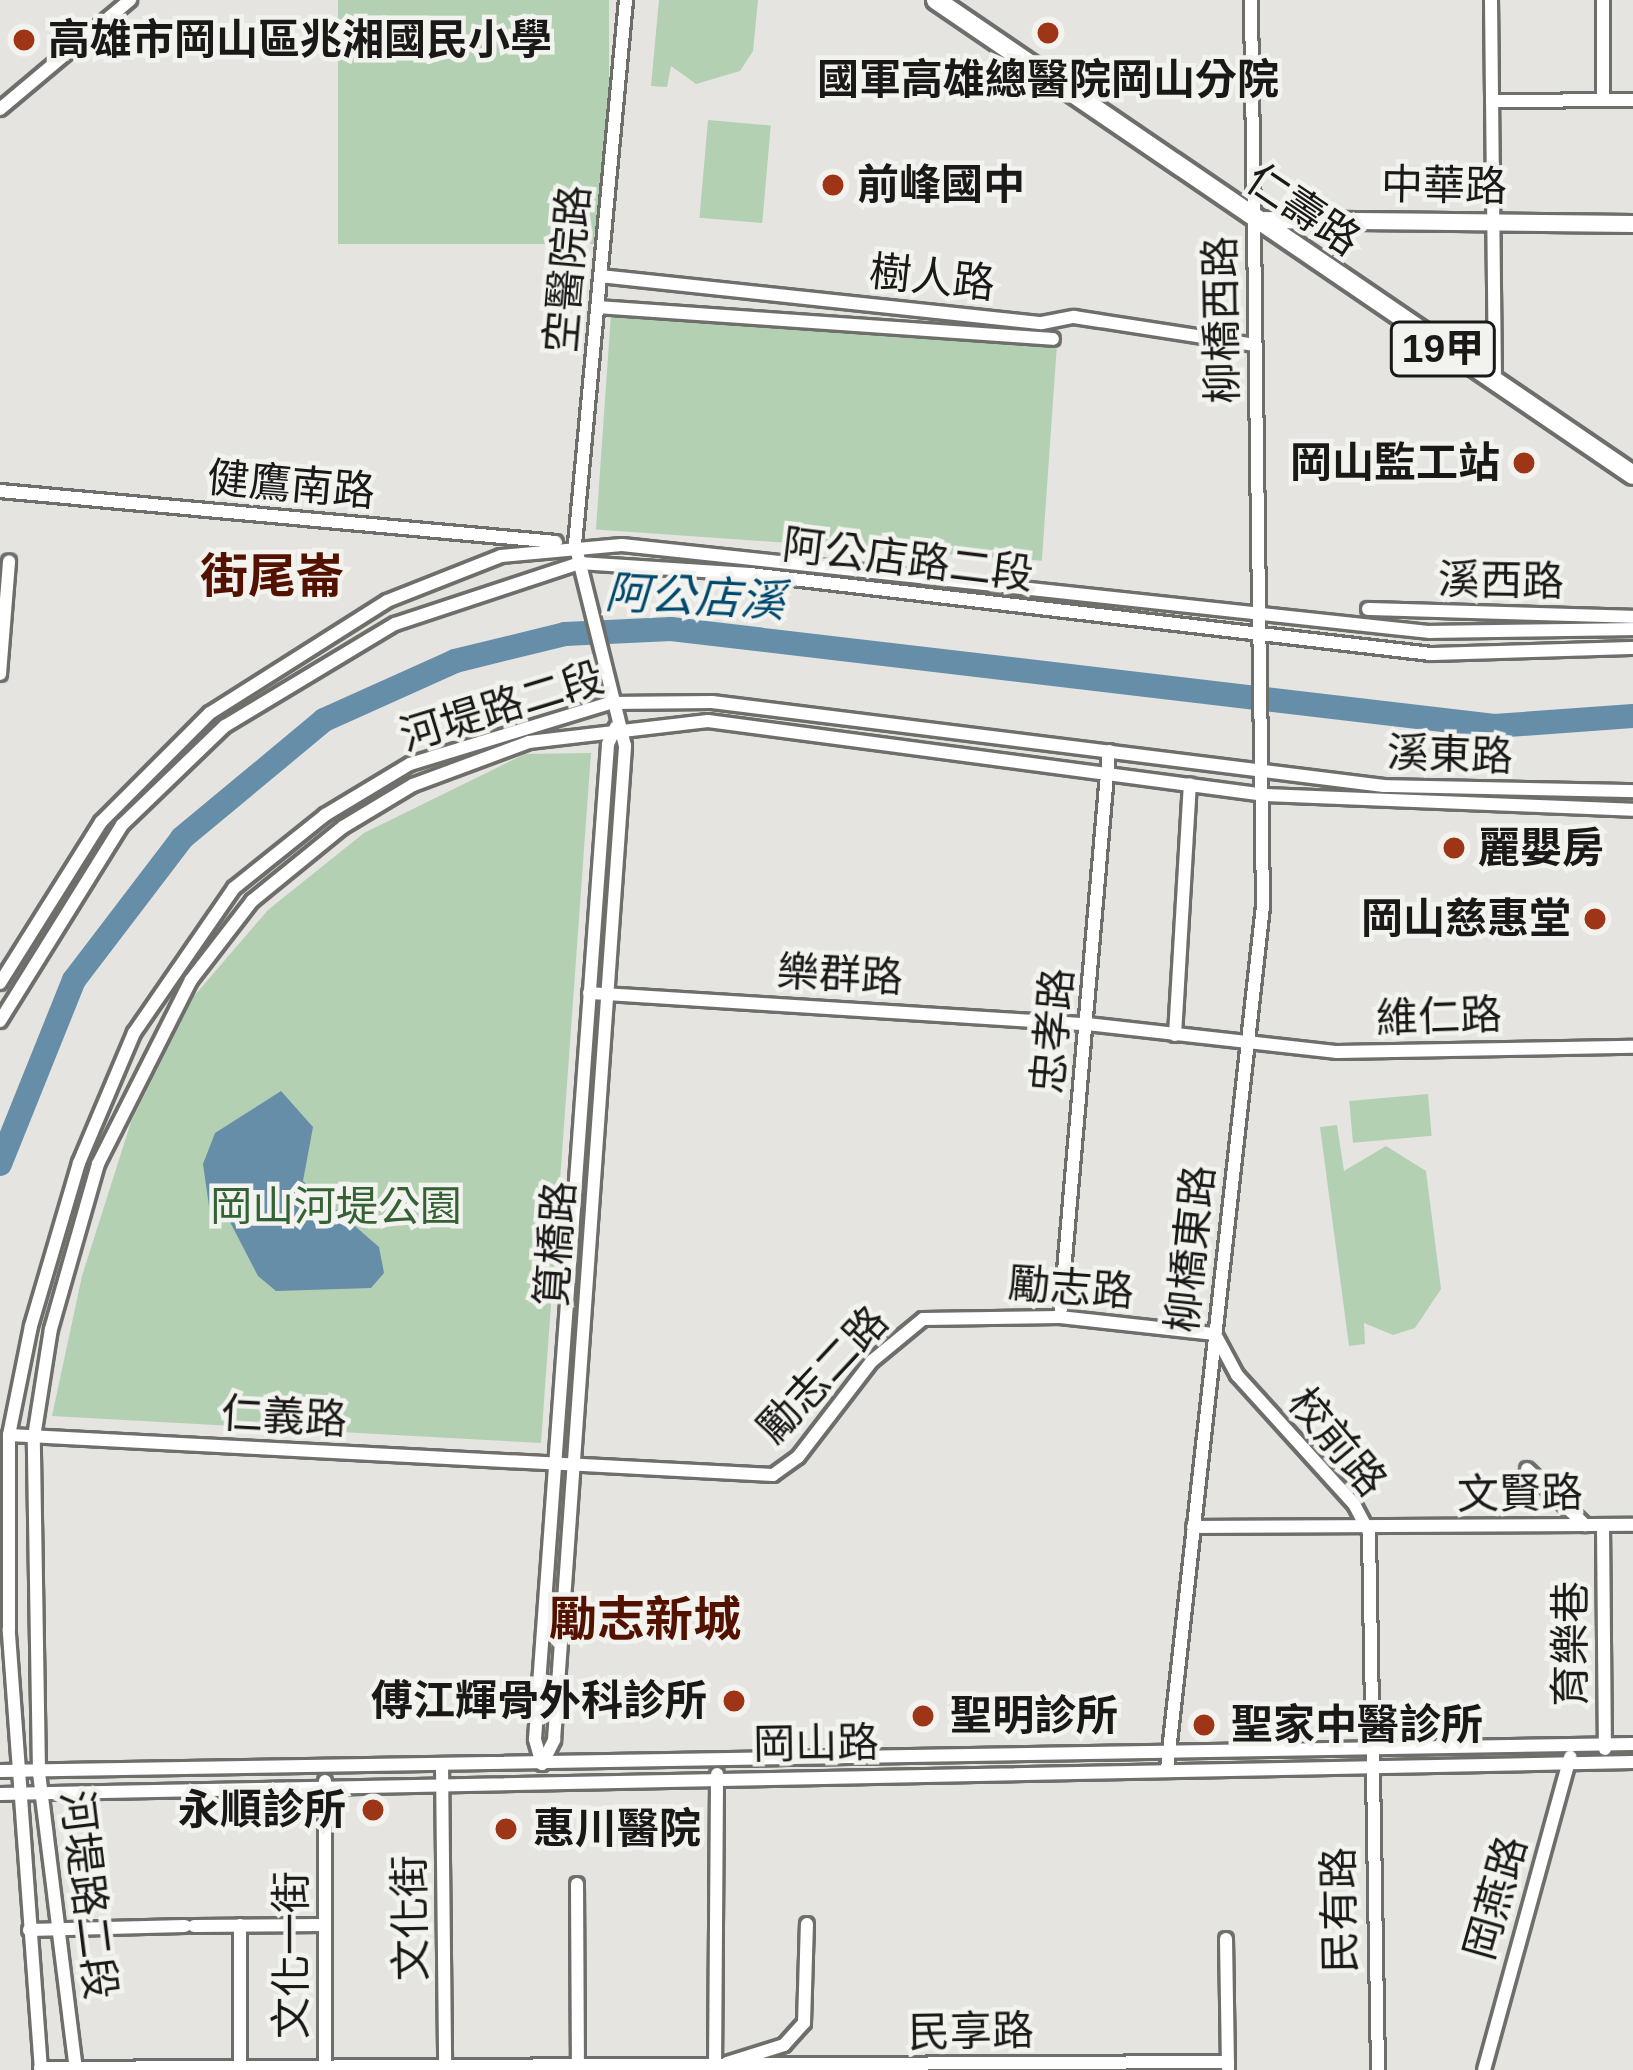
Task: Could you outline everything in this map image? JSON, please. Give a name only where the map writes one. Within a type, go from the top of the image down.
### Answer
[{"type":"main road","name":"仁壽路","points":[[936,0],[1633,475]]},
{"type":"main road","name":"中華路","points":[[1254,220],[1633,224]]},
{"type":"street","points":[[0,109],[130,0]]},
{"type":"street","name":"空醫院路","points":[[579,563],[575,544],[626,0]]},
{"type":"street","name":"柳橋西路","points":[[1251,0],[1262,655]]},
{"type":"street","points":[[1491,0],[1495,385]]},
{"type":"street","points":[[1603,0],[1603,100]]},
{"type":"street","points":[[1492,101],[1633,100]]},
{"type":"street","name":"樹人路","points":[[600,276],[1042,323],[1074,317],[1255,345]]},
{"type":"street","points":[[815,322],[818,299]]},
{"type":"street","points":[[598,307],[1053,339]]},
{"type":"street","name":"健鷹南路","points":[[0,490],[575,544]]},
{"type":"street","name":"阿公店路二段","points":[[0,983],[101,822],[210,712],[273,666],[439,577],[575,544],[909,572],[1261,618],[1514,634],[1633,628]]},
{"type":"street","points":[[0,674],[9,561]]},
{"type":"street","name":"阿公店路二段","points":[[0,1021],[122,825],[274,689],[450,600],[579,563],[906,592],[1262,639],[1431,654],[1633,648]]},
{"type":"street","name":"筧橋路","points":[[542,1764],[554,1740],[625,746],[616,727],[579,563]]},
{"type":"street","points":[[906,592],[909,572]]},
{"type":"street","points":[[1040,610],[1043,588]]},
{"type":"street","name":"溪西路","points":[[1368,609],[1633,617]]},
{"type":"street","name":"柳橋東路","points":[[1169,1751],[1248,1044],[1265,795],[1262,655]]},
{"type":"street","points":[[273,666],[274,689]]},
{"type":"street","name":"河堤路二段","points":[[41,2069],[18,1795],[9,1436],[31,1326],[79,1163],[134,1033],[234,888],[325,815],[410,764],[610,703],[712,702],[1265,773]]},
{"type":"street","name":"河堤路二段","points":[[76,2068],[40,1772],[34,1437],[51,1329],[98,1164],[191,980],[252,901],[343,827],[413,784],[529,742],[616,727],[708,721],[1107,770],[1265,795]]},
{"type":"street","name":"筧橋路","points":[[541,1783],[535,1739],[608,744],[616,727]]},
{"type":"street","name":"忠孝路","points":[[1060,1317],[1109,751]]},
{"type":"street","name":"溪東路","points":[[1265,773],[1384,786],[1633,790]]},
{"type":"street","points":[[1175,1035],[1190,784]]},
{"type":"street","name":"溪東路","points":[[1265,795],[1633,810]]},
{"type":"street","name":"樂群路","points":[[589,993],[1087,1024],[1175,1035]]},
{"type":"street","name":"維仁路","points":[[1175,1035],[1337,1052],[1633,1047]]},
{"type":"street","points":[[567,1292],[586,1293]]},
{"type":"street","name":"勵志路","points":[[923,1319],[1060,1317],[1215,1334]]},
{"type":"street","name":"勵志二路","points":[[555,1464],[781,1474],[872,1361],[923,1319]]},
{"type":"street","name":"校前路","points":[[1215,1334],[1237,1375],[1354,1504],[1369,1532],[1369,1749]]},
{"type":"street","name":"仁義路","points":[[9,1436],[555,1464]]},
{"type":"street","name":"育樂巷","points":[[1527,1469],[1585,1526]]},
{"type":"street","name":"育樂巷","points":[[1603,1525],[1605,1762]]},
{"type":"street","name":"文賢路","points":[[1193,1527],[1369,1532],[1633,1525]]},
{"type":"street","points":[[542,1642],[561,1643]]},
{"type":"street","name":"岡燕路","points":[[1484,2070],[1574,1744]]},
{"type":"street","name":"岡山路","points":[[0,1771],[1633,1744]]},
{"type":"street","name":"民有路","points":[[1369,1749],[1378,2070]]},
{"type":"street","points":[[1166,1769],[1169,1751]]},
{"type":"street","points":[[717,1761],[715,2068],[784,2045],[803,2023],[807,1924]]},
{"type":"street","name":"岡山路","points":[[0,1793],[1633,1762]]},
{"type":"street","name":"文化街","points":[[442,1764],[445,2069]]},
{"type":"street","name":"文化一街","points":[[325,1768],[325,2069]]},
{"type":"street","points":[[577,1884],[578,2069]]},
{"type":"street","points":[[240,1925],[240,2069]]},
{"type":"street","points":[[29,1930],[324,1925]]},
{"type":"street","points":[[1226,1939],[1228,2066]]},
{"type":"street","name":"民享路","points":[[41,2069],[1228,2066]]},
{"type":"green space","points":[[338,0],[609,0],[609,244],[338,244]]},
{"type":"green space","points":[[659,0],[758,0],[753,51],[740,71],[696,84],[671,66],[667,87],[651,86]]},
{"type":"green space","points":[[708,120],[771,125],[762,223],[699,218]]},
{"type":"green space","points":[[611,314],[1057,345],[1042,561],[596,529]]},
{"type":"green space","name":"岡山河堤公園","points":[[591,753],[541,1443],[52,1416],[82,1276],[131,1122],[194,996],[268,910],[364,833],[525,754]]},
{"type":"green space","points":[[1428,1094],[1432,1136],[1353,1143],[1349,1101]]},
{"type":"green space","points":[[1337,1125],[1344,1171],[1386,1146],[1426,1171],[1441,1289],[1415,1328],[1393,1335],[1364,1323],[1365,1344],[1349,1346],[1320,1127]]},
{"type":"water","points":[[281,1091],[313,1127],[303,1181],[379,1247],[384,1273],[371,1288],[276,1291],[258,1276],[230,1222],[210,1213],[203,1164],[215,1133]]},
{"type":"waterway","name":"阿公店溪","points":[[0,1164],[74,980],[182,838],[324,720],[455,661],[565,634],[671,629],[1494,726],[1633,716]]},
{"type":"place","name":"國軍高雄總醫院岡山分院","points":[[1048,33]]},
{"type":"place","name":"高雄市岡山區兆湘國民小學","points":[[24,40]]},
{"type":"place","name":"前峰國中","points":[[833,185]]},
{"type":"place","name":"岡山監工站","points":[[1524,463]]},
{"type":"place","name":"麗嬰房","points":[[1454,848]]},
{"type":"place","name":"岡山慈惠堂","points":[[1595,919]]},
{"type":"place","name":"傅江輝骨外科診所","points":[[734,1701]]},
{"type":"place","name":"聖明診所","points":[[923,1716]]},
{"type":"place","name":"聖家中醫診所","points":[[1204,1725]]},
{"type":"place","name":"永順診所","points":[[373,1810]]},
{"type":"place","name":"惠川醫院","points":[[506,1829]]},
{"type":"district","name":"街尾崙","points":[[272,577]]},
{"type":"district","name":"勵志新城","points":[[645,1620]]}]
